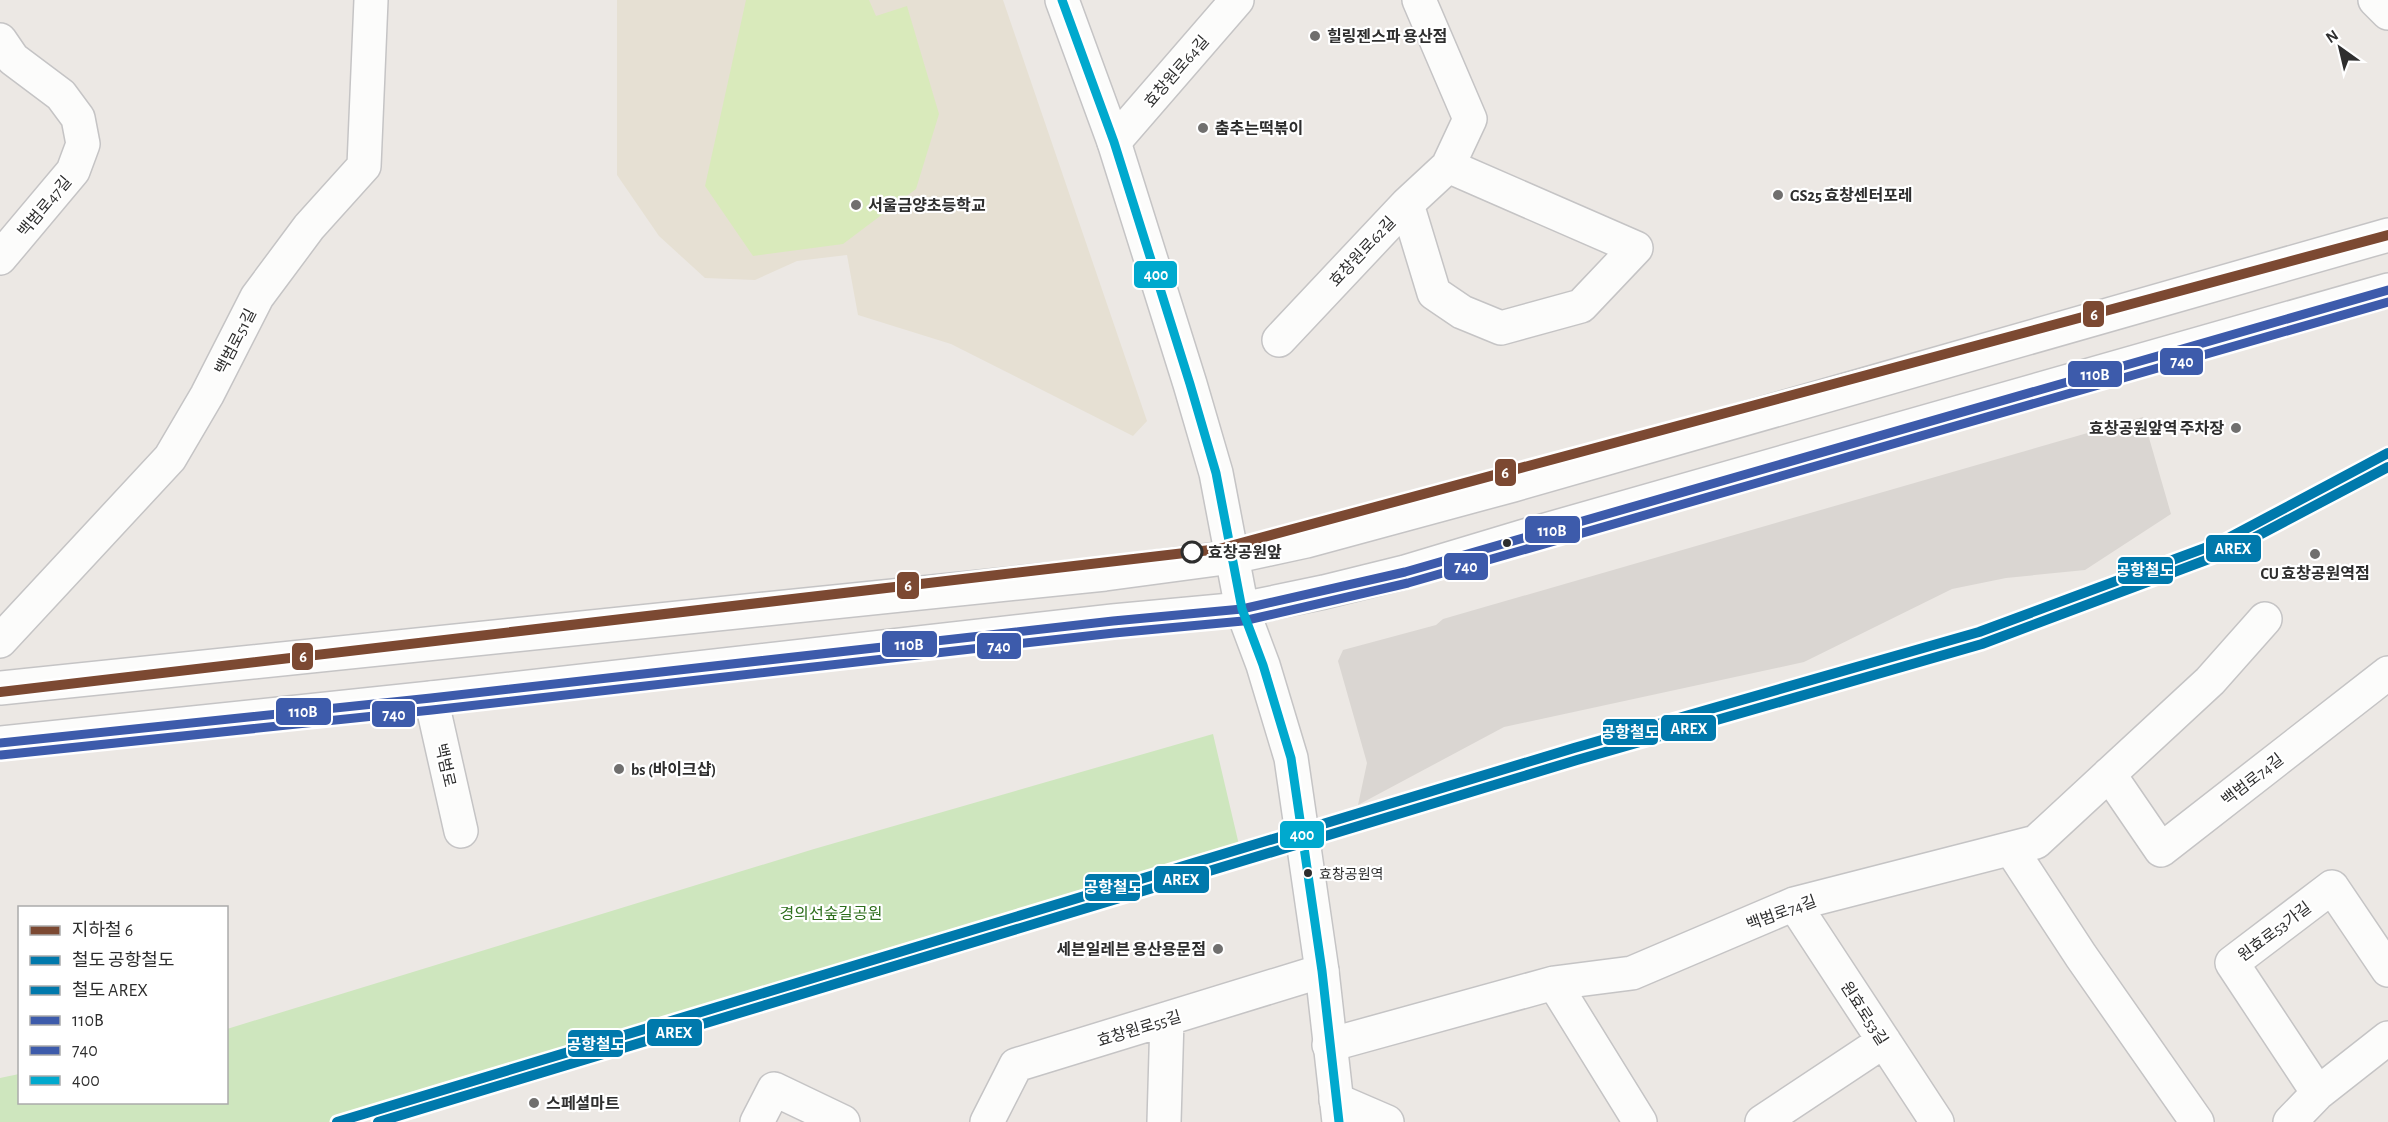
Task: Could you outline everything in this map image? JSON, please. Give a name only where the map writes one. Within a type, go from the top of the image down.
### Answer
[{"type":"street","name":"백범로51길","points":[[0,641],[170,458],[207,395],[257,297],[309,227],[364,166],[371,0]]},
{"type":"street","points":[[1062,0],[1114,142],[1216,472],[1242,609],[1263,664],[1291,758],[1322,971],[1337,1111],[1387,1122]]},
{"type":"street","name":"효창원로64길","points":[[1114,142],[1237,0]]},
{"type":"street","name":"효창원로62길","points":[[1280,340],[1407,204],[1448,166],[1470,119],[1419,0]]},
{"type":"street","points":[[2375,0],[2388,13]]},
{"type":"street","name":"백범로47길","points":[[0,258],[73,171],[83,144],[78,118],[61,95],[4,52]]},
{"type":"street","points":[[1407,204],[1434,293],[1462,312],[1501,328],[1581,306],[1636,248],[1448,166]]},
{"type":"street","points":[[0,688],[1105,574],[1232,557],[1306,541],[1512,485],[2388,235]]},
{"type":"street","points":[[2357,299],[2388,281]]},
{"type":"street","points":[[0,743],[1242,609],[1405,572],[2388,290]]},
{"type":"street","points":[[1512,485],[1494,503],[1503,526],[1528,535]]},
{"type":"street","points":[[971,588],[997,603],[998,619],[977,636]]},
{"type":"street","name":"백범로74길","points":[[1329,1045],[1554,983],[1632,973],[1794,904],[2036,842],[2210,681],[2265,619]]},
{"type":"street","name":"백범로74길","points":[[2109,774],[2161,850],[2388,673]]},
{"type":"street","name":"백범로","points":[[431,698],[461,831]]},
{"type":"street","points":[[2011,849],[2081,956],[2197,1122]]},
{"type":"street","name":"원효로53가길","points":[[2318,1093],[2232,963],[2332,887],[2388,970]]},
{"type":"street","name":"원효로53길","points":[[1794,904],[1936,1122]]},
{"type":"street","name":"효창원로55길","points":[[987,1122],[1016,1065],[1322,971]]},
{"type":"street","points":[[1554,983],[1640,1122]]},
{"type":"street","points":[[1164,1122],[1167,1019]]},
{"type":"street","points":[[2290,1122],[2318,1093],[2388,1038]]},
{"type":"street","points":[[1762,1122],[1884,1041]]},
{"type":"street","points":[[757,1122],[774,1089],[843,1122]]},
{"type":"shaded area","name":"서울금양초등학교","points":[[617,0],[1003,0],[1147,421],[1133,436],[951,344],[858,315],[847,255],[797,261],[755,280],[705,278],[659,236],[617,175]]},
{"type":"shaded area","points":[[2143,417],[2171,514],[2085,570],[2006,578],[1952,589],[1804,662],[1504,727],[1358,805],[1367,763],[1338,661],[1343,650],[1436,625],[1443,619]]},
{"type":"green space","points":[[746,0],[869,0],[876,16],[907,6],[939,114],[916,189],[843,244],[753,256],[705,186]]},
{"type":"green space","name":"경의선숲길공원","points":[[1213,734],[1243,862],[355,1122],[0,1122],[0,1078],[18,1074],[18,1104],[228,1104],[228,1029],[814,849]]},
{"type":"metro line","name":"6","points":[[0,692],[1219,549],[2388,235]]},
{"type":"rail line","name":"공항철도","points":[[337,1122],[1574,748],[1979,632],[2221,542],[2388,453]]},
{"type":"rail line","name":"AREX","points":[[378,1122],[1577,760],[1982,644],[2225,553],[2388,467]]},
{"type":"transit line","name":"400","points":[[1062,0],[1114,142],[1190,384],[1216,473],[1242,609],[1263,665],[1291,758],[1322,971],[1339,1122]]},
{"type":"transit line","name":"110B","points":[[0,743],[431,698],[1113,621],[1242,609],[1405,572],[2388,290]]},
{"type":"transit line","name":"740","points":[[1,755],[432,710],[1114,633],[1243,621],[1408,583],[2388,302]]},
{"type":"place","name":"힐링젠스파 용산점","points":[[1315,36]]},
{"type":"place","name":"춤추는떡볶이","points":[[1203,128]]},
{"type":"place","name":"GS25 효창센터포레","points":[[1778,195]]},
{"type":"place","name":"서울금양초등학교","points":[[856,205]]},
{"type":"place","name":"효창공원앞역 주차장","points":[[2236,428]]},
{"type":"place","name":"효창공원앞","points":[[1192,552]]},
{"type":"place","name":"CU 효창공원역점","points":[[2315,554]]},
{"type":"place","name":"bs (바이크샵)","points":[[619,769]]},
{"type":"place","name":"효창공원역","points":[[1308,873]]},
{"type":"place","name":"세븐일레븐 용산용문점","points":[[1218,949]]},
{"type":"place","name":"스페셜마트","points":[[534,1103]]}]
